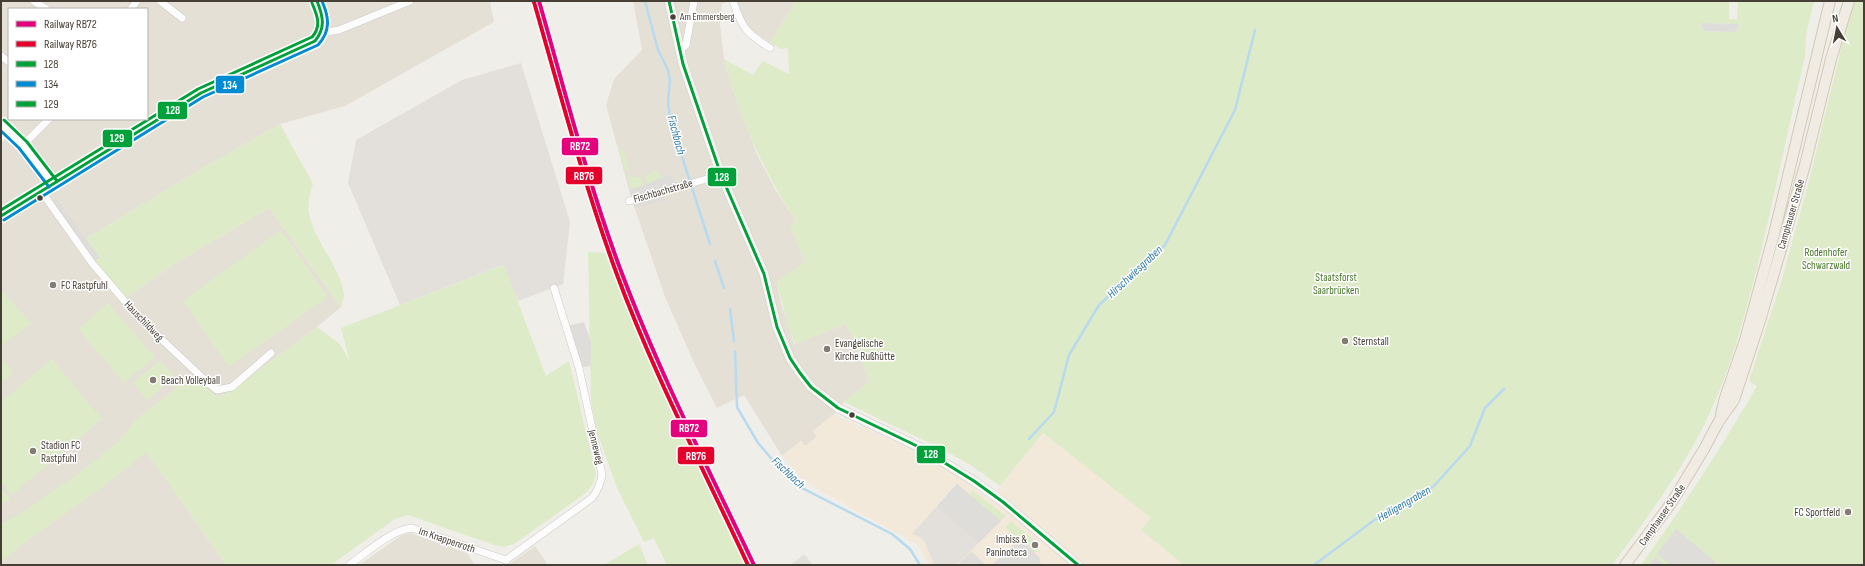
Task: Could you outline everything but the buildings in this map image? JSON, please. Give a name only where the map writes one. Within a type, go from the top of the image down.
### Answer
[{"type":"main road","points":[[669,1],[680,50],[721,175],[764,274],[774,318],[790,358],[811,387],[831,404],[931,454],[974,481],[1003,502],[1078,565]]},
{"type":"main road","name":"Camphauser Straße","points":[[1719,421],[1725,398],[1745,340],[1774,234],[1830,1]]},
{"type":"main road","name":"Camphauser Straße","points":[[1625,565],[1685,481],[1719,421],[1734,400],[1760,324],[1805,165],[1831,59],[1850,1]]},
{"type":"street","points":[[34,1],[44,8]]},
{"type":"street","points":[[160,1],[182,18]]},
{"type":"street","points":[[1,216],[201,94],[315,41],[322,33],[324,18],[317,1]]},
{"type":"street","points":[[322,33],[339,30],[410,1]]},
{"type":"street","points":[[680,50],[686,44],[694,1]]},
{"type":"street","points":[[733,1],[744,28],[752,36],[770,48]]},
{"type":"street","points":[[23,145],[48,120]]},
{"type":"street","points":[[1,124],[23,145],[53,184]]},
{"type":"street","points":[[1,138],[8,130]]},
{"type":"street","name":"Fischbachstraße","points":[[628,201],[721,175]]},
{"type":"street","name":"Hauschildweg","points":[[40,191],[92,263],[140,319],[217,390],[232,387],[271,354]]},
{"type":"street","name":"Jenneweg","points":[[506,562],[592,498],[601,483],[602,474],[579,368],[554,288]]},
{"type":"street","name":"Im Knappenroth","points":[[349,565],[402,528],[412,528],[506,562]]},
{"type":"shaded area","points":[[1,1],[490,1],[494,22],[345,106],[280,124],[201,169],[80,242],[125,298],[179,261],[269,208],[341,307],[317,327],[231,391],[217,397],[147,452],[226,565],[1,565]]},
{"type":"shaded area","points":[[633,1],[729,1],[722,4],[720,25],[724,59],[733,90],[758,157],[776,191],[796,221],[790,227],[805,262],[777,282],[781,303],[794,344],[846,324],[862,357],[869,382],[844,402],[834,414],[813,431],[817,437],[805,446],[801,441],[782,456],[744,395],[717,408],[695,365],[665,297],[635,209],[664,200],[662,192],[671,176],[629,190],[606,105],[614,79],[642,50]]},
{"type":"shaded area","points":[[736,1],[796,1],[770,43],[750,29],[743,20]]},
{"type":"shaded area","points":[[1700,23],[1740,24],[1736,32],[1704,31]]},
{"type":"shaded area","points":[[521,63],[570,222],[563,284],[518,301],[503,265],[400,305],[348,183],[356,140],[462,80]]},
{"type":"shaded area","points":[[671,175],[679,187],[662,192],[665,200],[635,209],[629,190]]},
{"type":"shaded area","points":[[57,199],[100,258],[92,263],[49,204]]},
{"type":"shaded area","points":[[584,322],[591,341],[591,366],[579,368],[567,326]]},
{"type":"shaded area","points":[[834,414],[908,448],[961,478],[989,500],[1043,433],[1151,518],[1141,530],[1184,565],[929,565],[918,545],[802,479],[782,456],[801,441],[805,446],[817,437],[813,431]]},
{"type":"shaded area","points":[[957,484],[1001,521],[956,565],[934,565],[925,542],[920,537],[912,534]]},
{"type":"shaded area","points":[[957,484],[1001,521],[978,543],[937,506]]},
{"type":"shaded area","points":[[1676,529],[1716,562],[1713,565],[1670,565],[1657,554]]},
{"type":"shaded area","points":[[410,533],[467,553],[475,565],[359,565],[402,535]]},
{"type":"shaded area","points":[[1020,538],[1041,559],[1039,560],[1042,565],[992,565]]},
{"type":"shaded area","points":[[535,546],[548,565],[508,565]]},
{"type":"shaded area","points":[[971,551],[986,565],[961,565],[959,563]]},
{"type":"shaded area","points":[[804,554],[813,565],[790,565],[801,557]]},
{"type":"shaded area","points":[[1655,557],[1665,565],[1649,565]]},
{"type":"green space","name":"Staatsforst Saarbrücken","points":[[796,1],[1732,1],[1729,2],[1729,19],[1737,19],[1738,1],[1814,1],[1806,35],[1805,57],[1765,235],[1737,342],[1723,382],[1706,421],[1686,459],[1650,513],[1612,565],[1184,565],[1141,530],[1151,518],[1043,433],[1000,486],[969,464],[938,447],[844,402],[869,382],[862,357],[846,324],[795,344],[787,323],[777,281],[805,262],[790,227],[796,221],[762,163],[753,143],[737,102],[724,59],[753,75],[763,61],[789,74],[788,48],[781,49],[770,43]],"holes":[[[1700,23],[1740,24],[1736,32],[1704,31]]]},
{"type":"green space","name":"Rodenhofer Schwarzwald","points":[[1854,1],[1864,1],[1864,565],[1641,565],[1701,477],[1757,386],[1749,381],[1782,279],[1810,177],[1850,12]]},
{"type":"green space","points":[[280,124],[313,184],[308,205],[311,222],[338,274],[342,285],[344,295],[341,307],[269,208],[179,261],[125,298],[80,242],[201,169]]},
{"type":"green space","points":[[616,137],[620,149],[624,151],[630,171],[624,169]]},
{"type":"green space","points":[[656,169],[662,179],[647,184],[645,176],[651,174]]},
{"type":"green space","points":[[627,174],[635,178],[641,177],[644,185],[631,189]]},
{"type":"green space","points":[[281,230],[327,296],[324,300],[230,366],[227,364],[184,302],[185,299]]},
{"type":"green space","points":[[588,252],[611,253],[652,354],[750,565],[667,565],[654,538],[644,542],[617,488],[596,429],[591,399]]},
{"type":"green space","points":[[504,265],[546,376],[569,361],[596,474],[593,484],[586,493],[514,544],[504,547],[494,545],[408,515],[395,519],[331,565],[226,565],[147,452],[104,486],[20,546],[1,563],[1,524],[18,515],[79,473],[118,442],[135,420],[193,375],[217,397],[231,391],[317,327],[340,344],[350,362],[341,328]]},
{"type":"green space","points":[[2,292],[32,323],[1,346],[1,293]]},
{"type":"green space","points":[[108,303],[155,357],[124,383],[78,329]]},
{"type":"green space","points":[[1,357],[13,373],[1,383]]},
{"type":"green space","name":"Stadion FC Rastpfuhl","points":[[52,359],[102,419],[12,495],[1,483],[1,402]]},
{"type":"green space","name":"Beach Volleyball","points":[[160,360],[174,377],[147,400],[133,383]]},
{"type":"green space","points":[[1,487],[11,500],[1,503]]},
{"type":"green space","points":[[973,491],[1006,516],[1000,521],[969,495]]},
{"type":"green space","points":[[1011,521],[1034,540],[1031,544],[1040,552],[1034,552],[1024,542],[1026,540],[1023,536],[1018,540],[1005,527]]},
{"type":"green space","points":[[639,544],[648,565],[604,565]]},
{"type":"waterway","name":"Fischbach","points":[[645,1],[658,50],[668,70],[670,80],[668,101],[670,119],[710,244]]},
{"type":"waterway","name":"Hirschwiesgraben","points":[[1029,439],[1054,412],[1069,355],[1099,305],[1165,245],[1235,110],[1255,30]]},
{"type":"waterway","name":"Fischbach","points":[[715,261],[724,288]]},
{"type":"waterway","name":"Fischbach","points":[[730,309],[734,341]]},
{"type":"waterway","name":"Fischbach","points":[[735,351],[737,407],[758,443],[783,472],[800,487],[892,534],[910,549],[920,565]]},
{"type":"waterway","name":"Heiligengraben","points":[[1314,565],[1373,521],[1433,487],[1470,446],[1485,408],[1504,389]]},
{"type":"rail line","name":"RB72","points":[[539,1],[587,171],[621,271],[651,346],[754,565]]},
{"type":"rail line","name":"RB76","points":[[534,2],[583,172],[604,239],[630,310],[662,384],[748,565]]},
{"type":"transit line","name":"128","points":[[1,216],[201,93],[315,41],[322,27],[322,17],[317,1]]},
{"type":"transit line","name":"134","points":[[4,220],[203,97],[318,45],[325,34],[328,24],[322,1]]},
{"type":"transit line","name":"128","points":[[669,1],[683,64],[721,175],[764,274],[777,327],[790,358],[800,373],[811,387],[838,408],[919,447],[974,481],[1003,502],[1078,565]]},
{"type":"transit line","name":"129","points":[[148,120],[198,89],[312,37],[318,25],[317,16],[312,3]]},
{"type":"transit line","name":"129","points":[[4,120],[27,142],[57,181]]},
{"type":"transit line","name":"129","points":[[1,210],[148,120]]},
{"type":"transit line","name":"134","points":[[1,131],[19,148],[49,187]]},
{"type":"place","name":"Am Emmersberg","points":[[673,17]]},
{"type":"place","name":"FC Rastpfuhl","points":[[53,285]]},
{"type":"place","name":"Sternstall","points":[[1345,341]]},
{"type":"place","name":"Evangelische Kirche Rußhütte","points":[[827,349]]},
{"type":"place","name":"Beach Volleyball","points":[[153,380]]},
{"type":"place","name":"Stadion FC Rastpfuhl","points":[[33,451]]},
{"type":"place","name":"FC Sportfeld","points":[[1848,512]]},
{"type":"place","name":"Imbiss & Paninoteca","points":[[1035,545]]}]
